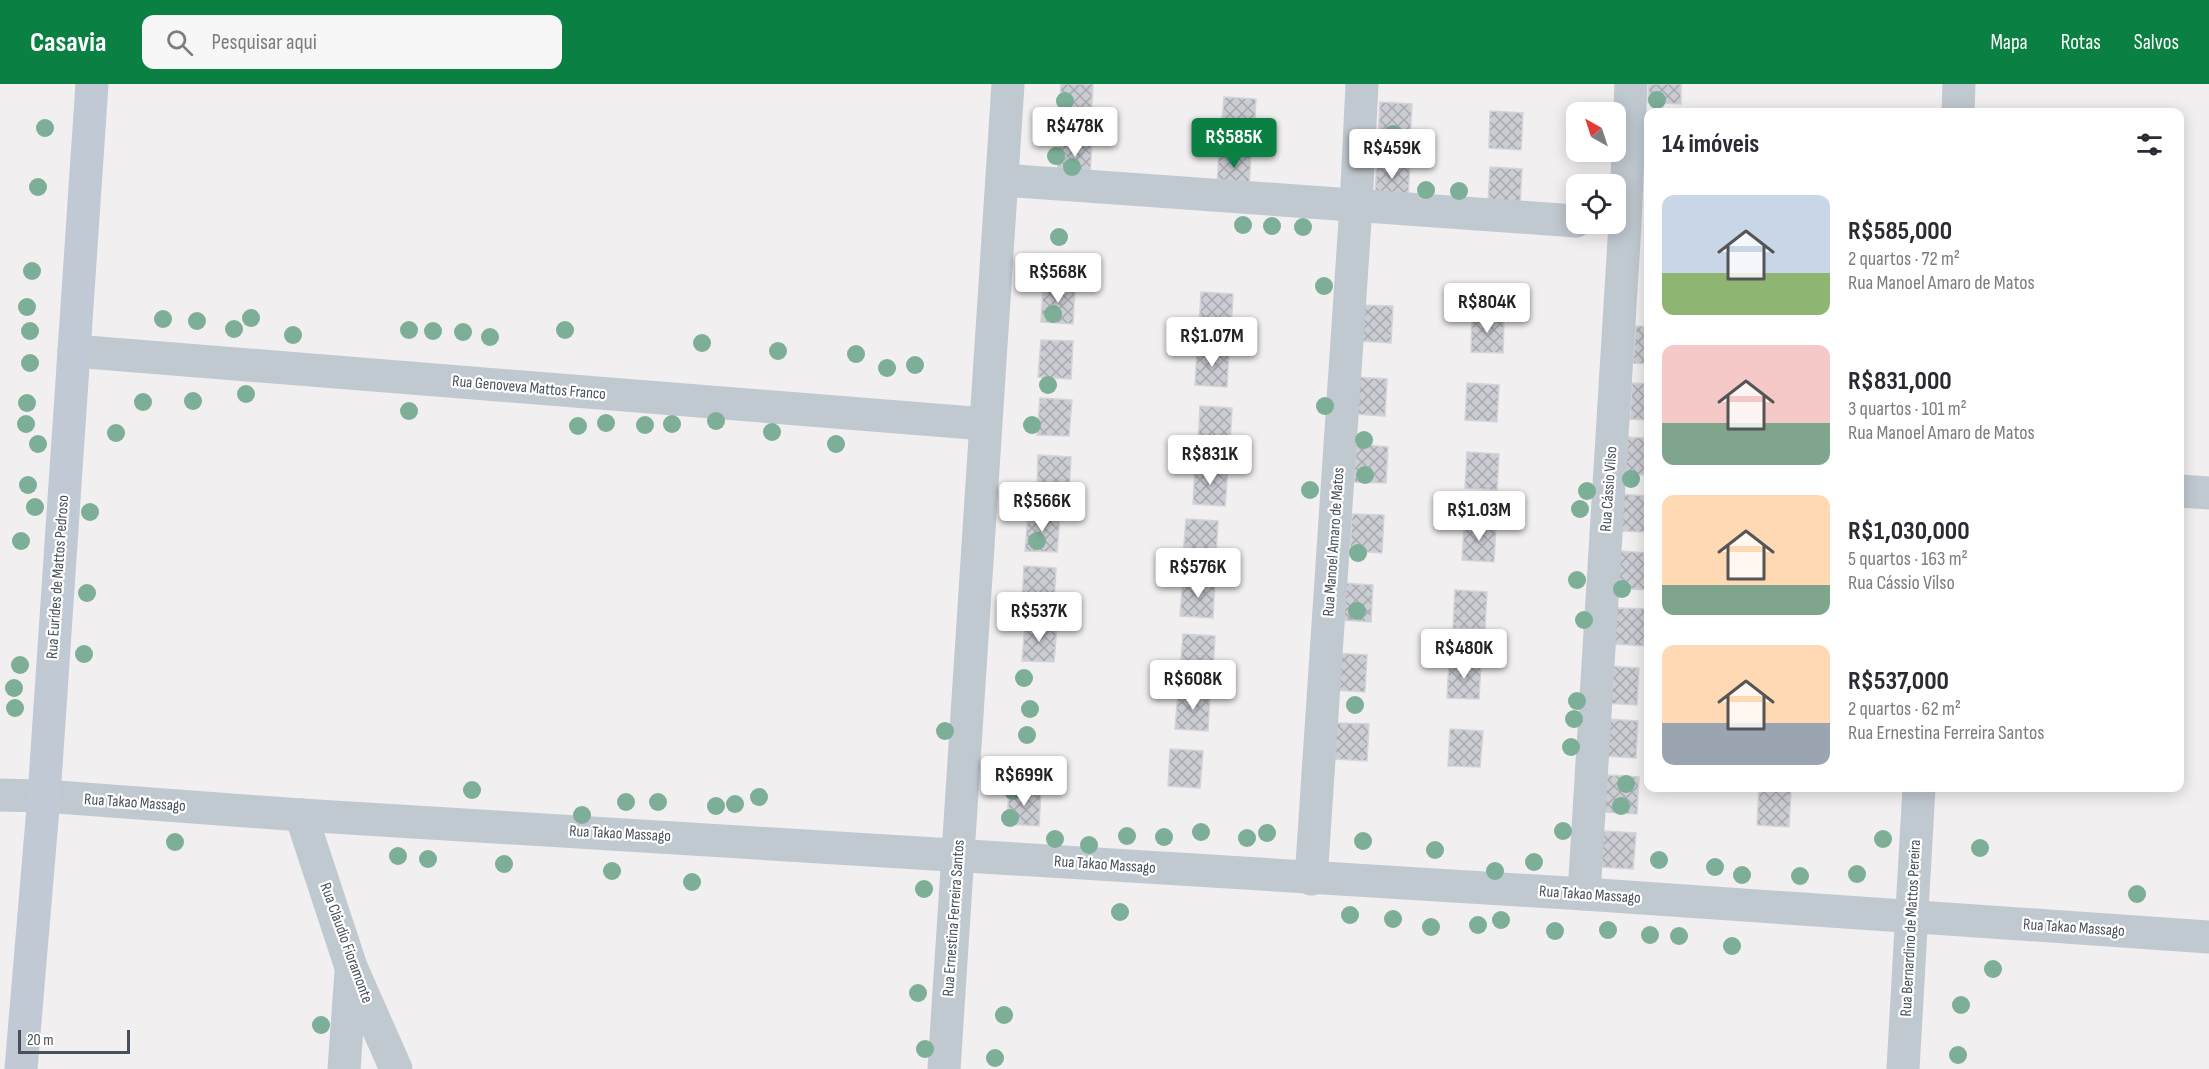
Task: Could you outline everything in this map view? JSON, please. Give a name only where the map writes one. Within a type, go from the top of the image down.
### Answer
[{"type":"street","name":"Rua Eurídes de Mattos Pedroso","points":[[21,1069],[44,796],[92,84]]},
{"type":"street","name":"Rua Ernestina Ferreira Santos","points":[[944,1069],[1008,84]]},
{"type":"street","name":"Rua Manoel Amaro de Matos","points":[[1311,879],[1356,206],[1362,84]]},
{"type":"street","name":"Rua Cássio Vilso","points":[[1584,894],[1630,225],[1631,84]]},
{"type":"street","points":[[1958,108],[1959,84]]},
{"type":"street","points":[[1002,180],[1566,220]]},
{"type":"street","name":"Rua Genoveva Mattos Franco","points":[[74,351],[985,424]]},
{"type":"street","points":[[2184,491],[2209,494]]},
{"type":"street","name":"Rua Bernardino de Mattos Pereira","points":[[1903,1069],[1919,792]]},
{"type":"street","name":"Rua Takao Massago","points":[[0,795],[44,796],[302,815],[1311,879],[1584,894],[2209,937]]},
{"type":"street","name":"Rua Cláudio Fioramonte","points":[[302,815],[351,967],[396,1069]]},
{"type":"street","points":[[344,1069],[351,967]]},
{"type":"building","points":[[1061,84],[1093,84],[1091,119],[1059,118]]},
{"type":"building","points":[[1649,84],[1681,84],[1681,104],[1648,102]]},
{"type":"building","points":[[1224,97],[1256,99],[1254,136],[1221,134]]},
{"type":"building","points":[[1380,102],[1412,104],[1410,141],[1378,139]]},
{"type":"building","points":[[1490,111],[1523,113],[1521,150],[1489,148]]},
{"type":"building","points":[[1060,138],[1092,140],[1090,177],[1057,175]]},
{"type":"building","points":[[1219,150],[1251,152],[1249,188],[1217,187]]},
{"type":"building","points":[[1377,160],[1410,162],[1408,199],[1375,197]]},
{"type":"building","points":[[1490,167],[1522,169],[1520,205],[1488,204]]},
{"type":"building","points":[[1043,285],[1075,287],[1073,324],[1041,322]]},
{"type":"building","points":[[1201,292],[1233,294],[1231,331],[1199,329]]},
{"type":"building","points":[[1361,305],[1393,306],[1391,343],[1359,341]]},
{"type":"building","points":[[1472,315],[1504,316],[1503,353],[1471,352]]},
{"type":"building","points":[[1636,326],[1644,327],[1644,364],[1633,363]]},
{"type":"building","points":[[1041,340],[1073,341],[1071,379],[1038,377]]},
{"type":"building","points":[[1197,348],[1229,350],[1227,387],[1195,385]]},
{"type":"building","points":[[1356,377],[1387,379],[1385,416],[1353,414]]},
{"type":"building","points":[[1467,383],[1499,385],[1497,422],[1465,420]]},
{"type":"building","points":[[1632,383],[1644,384],[1644,420],[1630,419]]},
{"type":"building","points":[[1040,398],[1072,400],[1069,436],[1037,435]]},
{"type":"building","points":[[1200,406],[1232,408],[1230,445],[1198,443]]},
{"type":"building","points":[[1622,437],[1644,438],[1644,475],[1620,474]]},
{"type":"building","points":[[1356,444],[1388,447],[1386,483],[1354,482]]},
{"type":"building","points":[[1467,452],[1499,454],[1497,490],[1465,488]]},
{"type":"building","points":[[1038,455],[1071,457],[1069,493],[1037,492]]},
{"type":"building","points":[[1195,467],[1228,469],[1225,506],[1193,504]]},
{"type":"building","points":[[1618,494],[1644,496],[1644,532],[1616,531]]},
{"type":"building","points":[[1028,514],[1060,516],[1057,552],[1025,551]]},
{"type":"building","points":[[1352,514],[1384,515],[1382,553],[1350,551]]},
{"type":"building","points":[[1186,519],[1218,521],[1216,558],[1183,556]]},
{"type":"building","points":[[1464,523],[1496,525],[1494,562],[1462,560]]},
{"type":"building","points":[[1620,551],[1644,553],[1644,590],[1618,588]]},
{"type":"building","points":[[1024,566],[1056,568],[1054,604],[1022,602]]},
{"type":"building","points":[[1183,579],[1215,581],[1213,618],[1180,616]]},
{"type":"building","points":[[1341,583],[1373,585],[1371,622],[1339,620]]},
{"type":"building","points":[[1455,590],[1487,592],[1485,629],[1453,628]]},
{"type":"building","points":[[1617,608],[1644,609],[1644,646],[1614,644]]},
{"type":"building","points":[[1025,624],[1057,626],[1054,662],[1022,661]]},
{"type":"building","points":[[1183,634],[1215,636],[1213,673],[1180,671]]},
{"type":"building","points":[[1335,653],[1367,655],[1365,692],[1333,690]]},
{"type":"building","points":[[1449,661],[1481,662],[1479,699],[1447,698]]},
{"type":"building","points":[[1607,666],[1639,668],[1637,705],[1605,703]]},
{"type":"building","points":[[1178,692],[1210,693],[1208,731],[1175,729]]},
{"type":"building","points":[[1605,719],[1638,721],[1636,758],[1603,756]]},
{"type":"building","points":[[1337,723],[1369,724],[1367,761],[1335,759]]},
{"type":"building","points":[[1450,729],[1483,731],[1480,767],[1448,766]]},
{"type":"building","points":[[1170,749],[1203,751],[1200,788],[1168,786]]},
{"type":"building","points":[[1607,775],[1639,777],[1637,814],[1604,812]]},
{"type":"building","points":[[1009,788],[1041,790],[1039,826],[1007,824]]},
{"type":"building","points":[[1759,792],[1791,792],[1789,827],[1757,825]]},
{"type":"building","points":[[1603,831],[1636,833],[1633,869],[1601,867]]}]
